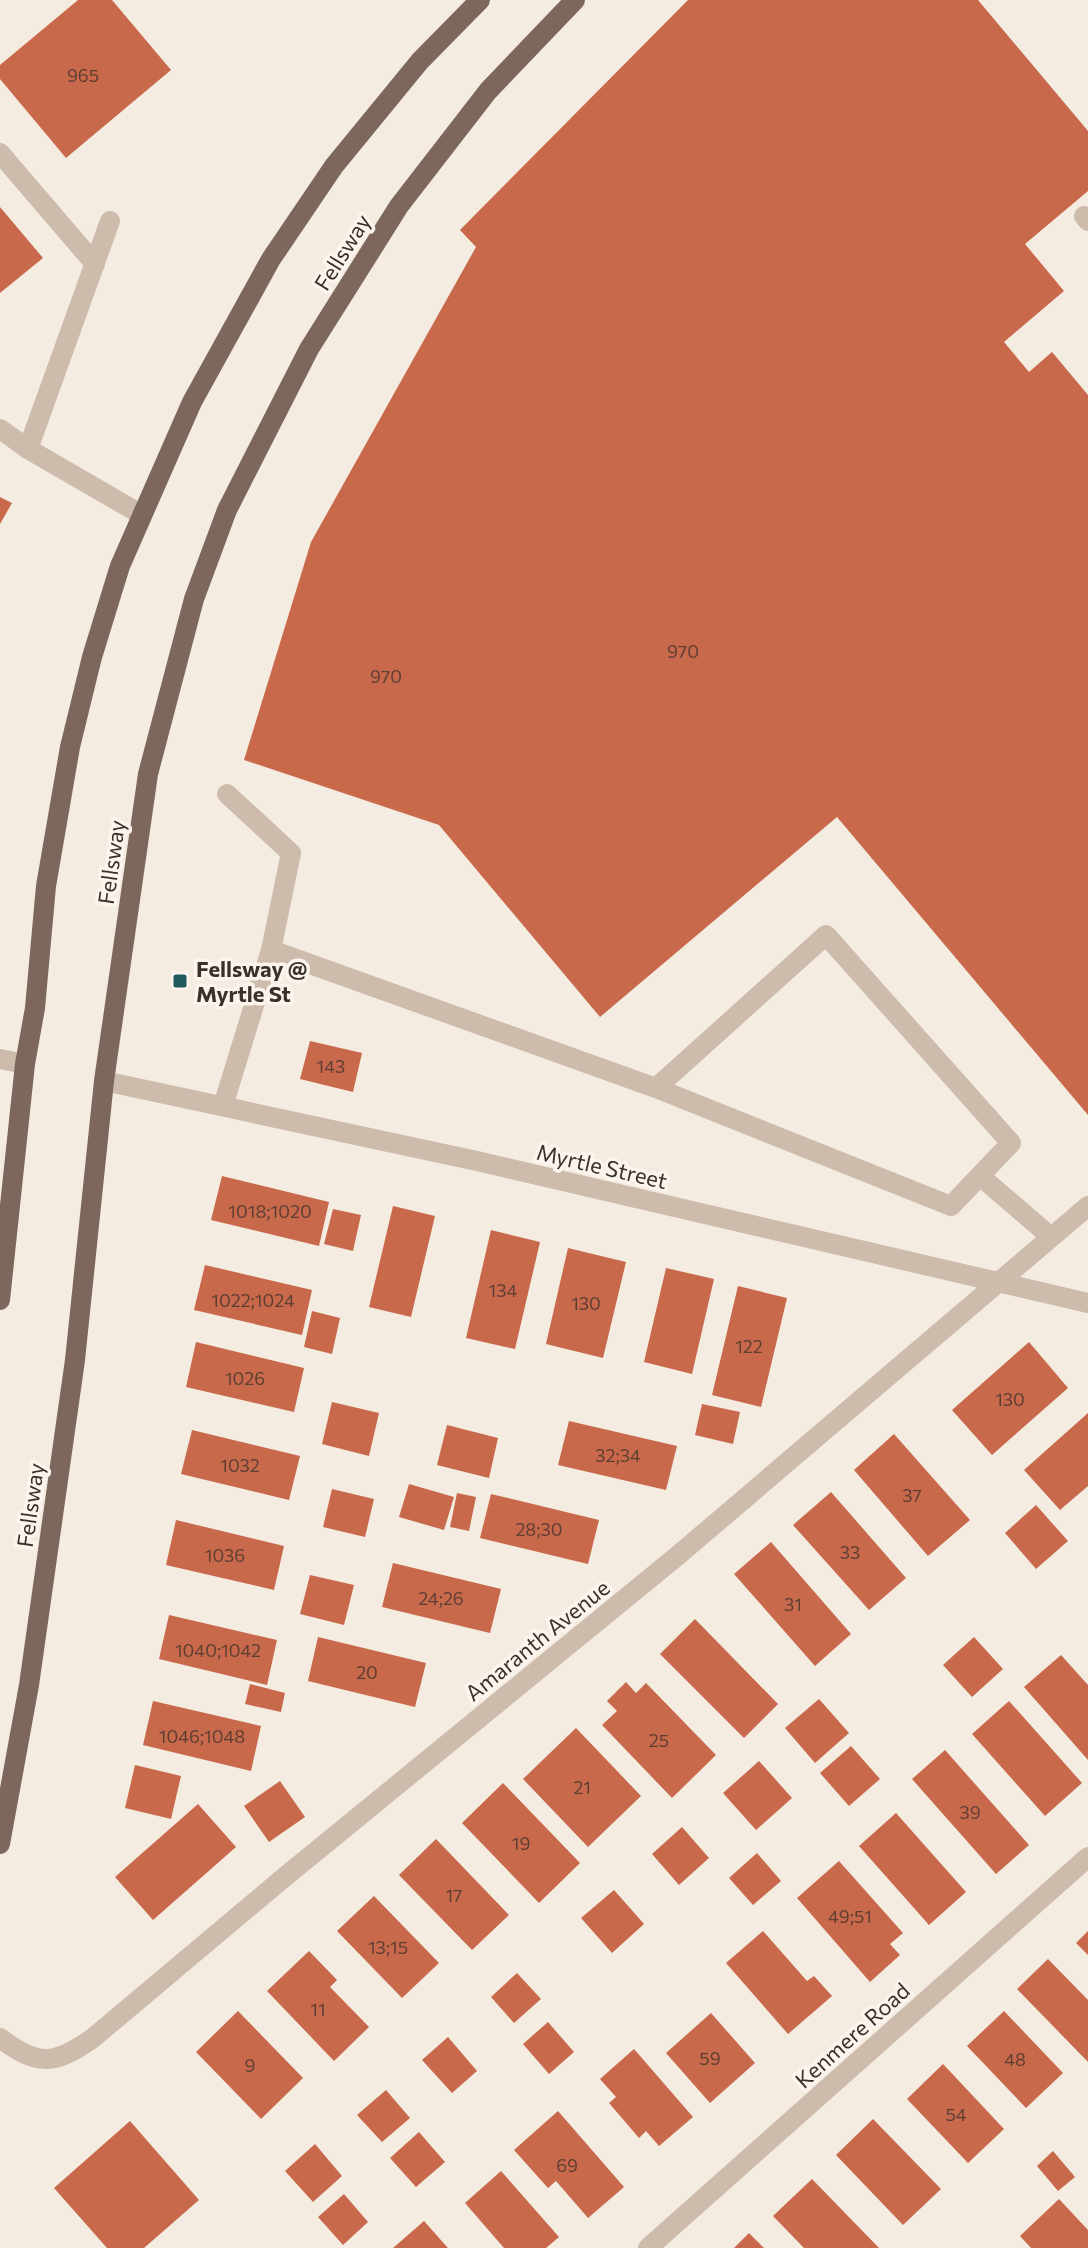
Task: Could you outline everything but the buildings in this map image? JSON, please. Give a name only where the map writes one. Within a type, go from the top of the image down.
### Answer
[{"type":"main road","points":[[0,1300],[25,1064],[35,1008],[46,886],[70,747],[92,657],[120,566],[192,402],[271,259],[334,166],[420,61],[480,0]]},
{"type":"main road","name":"Fellsway","points":[[0,1844],[29,1685],[75,1360],[104,1081],[148,774],[194,599],[227,510],[309,349],[399,206],[488,91],[575,0]]},
{"type":"street","points":[[0,153],[95,264]]},
{"type":"street","points":[[28,449],[110,221]]},
{"type":"street","points":[[0,429],[28,449],[142,515]]},
{"type":"street","points":[[223,1106],[271,950],[291,853],[227,794]]},
{"type":"street","points":[[271,950],[656,1088],[951,1206],[1011,1143],[826,935],[656,1088]]},
{"type":"street","points":[[0,1059],[25,1064]]},
{"type":"street","name":"Myrtle Street","points":[[104,1081],[477,1161],[1086,1304]]},
{"type":"street","points":[[980,1176],[1051,1237]]},
{"type":"street","name":"Amaranth Avenue","points":[[0,2038],[19,2053],[44,2060],[61,2058],[93,2038],[676,1557],[1088,1206]]},
{"type":"street","name":"Kenmere Road","points":[[648,2248],[1088,1857]]},
{"type":"place","name":"Fellsway @ Myrtle St","points":[[180,981]]}]
